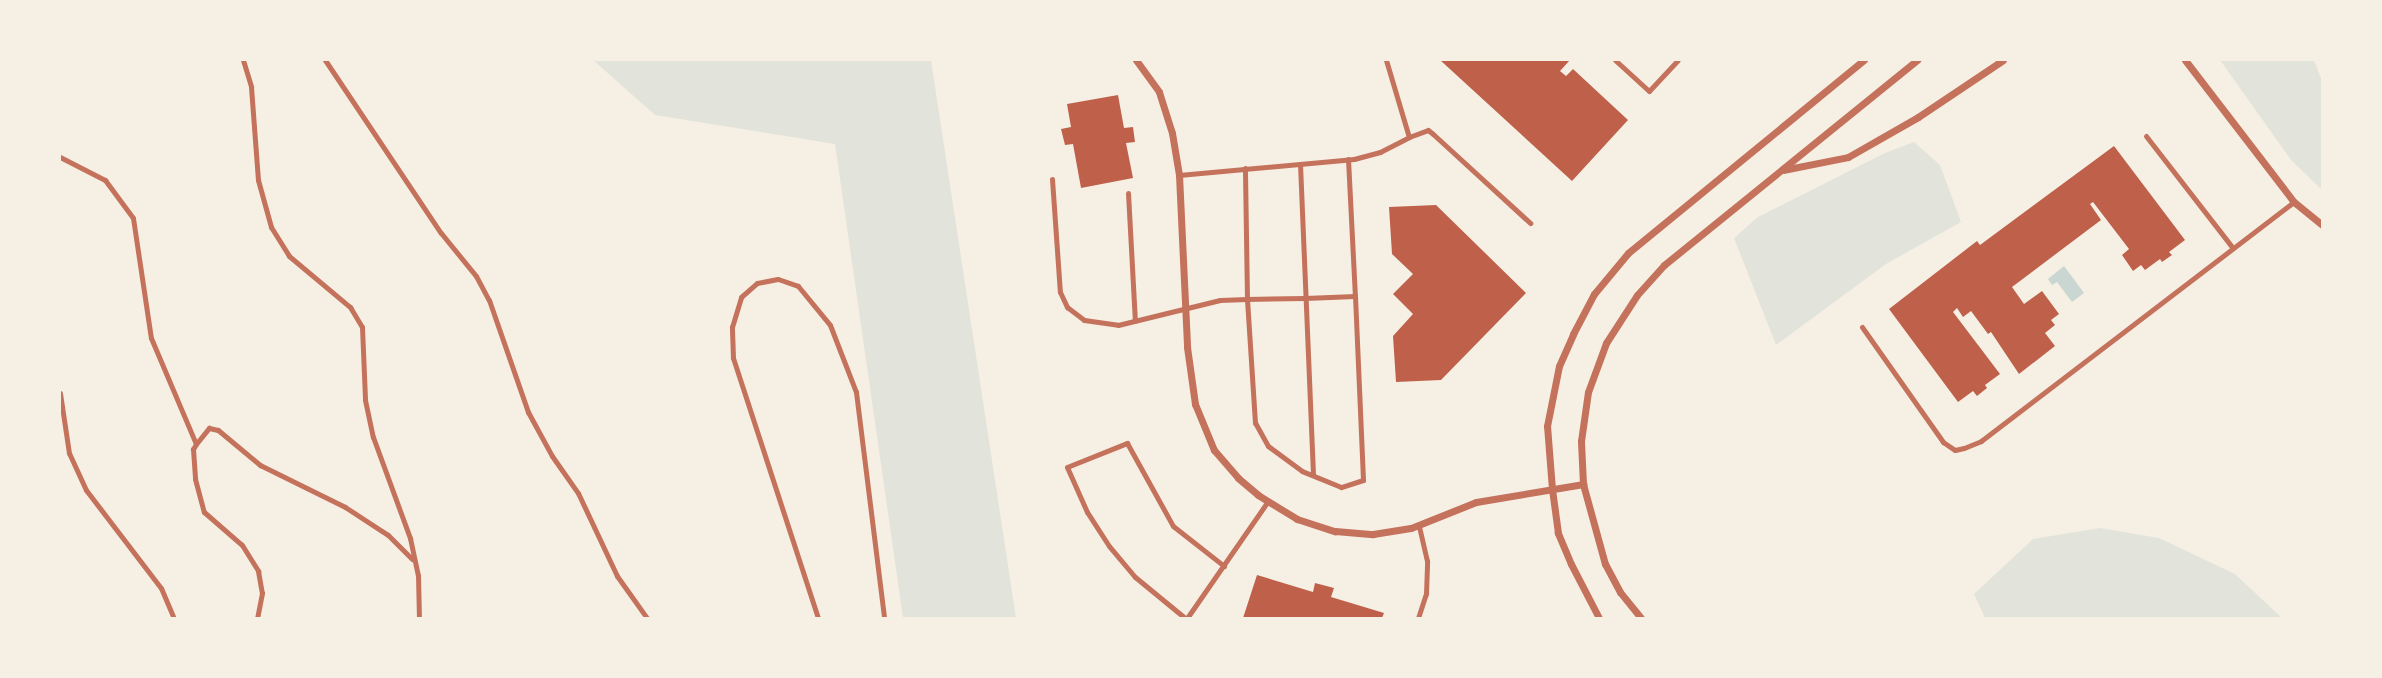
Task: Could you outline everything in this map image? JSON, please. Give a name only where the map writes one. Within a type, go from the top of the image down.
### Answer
[{"type":"street","points":[[1136,60],[1158,92],[1172,133],[1179,174],[1185,310],[1195,404],[1214,450],[1238,478],[1297,519],[1335,531],[1373,534],[1419,525],[1476,502],[1583,484]]},
{"type":"street","points":[[1599,618],[1558,533],[1547,426],[1559,366],[1594,294],[1628,253],[1864,60]]},
{"type":"street","points":[[1642,618],[1620,592],[1605,564],[1583,484],[1581,441],[1588,392],[1605,344],[1637,295],[1664,265],[1917,60]]},
{"type":"street","points":[[1782,170],[1849,157],[1918,117],[2003,60]]},
{"type":"street","points":[[2185,60],[2294,202],[2322,225]]},
{"type":"lane","points":[[243,60],[251,88],[258,180],[271,227],[289,256],[350,307],[362,327],[365,400],[373,437],[410,538],[412,559],[418,575],[419,618]]},
{"type":"lane","points":[[325,60],[441,233],[476,276],[489,300],[528,412],[552,456],[578,493],[617,576],[647,618]]},
{"type":"lane","points":[[1386,60],[1409,137]]},
{"type":"lane","points":[[1615,60],[1649,91],[1678,60]]},
{"type":"lane","points":[[1179,174],[1348,159],[1380,152],[1428,130],[1530,223]]},
{"type":"lane","points":[[2146,135],[2232,247]]},
{"type":"lane","points":[[60,157],[105,180],[133,218],[151,338],[196,444]]},
{"type":"lane","points":[[1245,169],[1247,299],[1255,423],[1268,446],[1313,475],[1341,487],[1363,480],[1348,159]]},
{"type":"lane","points":[[1300,163],[1313,475]]},
{"type":"lane","points":[[1052,179],[1060,292],[1067,307],[1084,320],[1118,325],[1220,300],[1355,296]]},
{"type":"lane","points":[[1128,193],[1135,321]]},
{"type":"lane","points":[[1862,327],[1943,442],[1955,450],[1964,448],[1982,441],[2294,202]]},
{"type":"lane","points":[[818,618],[733,358],[732,327],[741,297],[757,283],[778,279],[798,286],[830,326],[856,392],[884,618]]},
{"type":"lane","points":[[60,393],[69,453],[86,491],[161,588],[174,618]]},
{"type":"lane","points":[[257,618],[262,593],[258,571],[242,545],[204,512],[195,479],[193,449],[209,428],[218,430],[260,465],[345,507],[388,535],[412,559]]},
{"type":"lane","points":[[1224,566],[1174,526],[1127,443],[1067,467],[1087,512],[1109,546],[1135,577],[1186,618],[1224,566],[1268,501]]},
{"type":"lane","points":[[1418,618],[1426,594],[1427,561],[1419,525]]},
{"type":"shaded area","points":[[593,60],[931,60],[1016,618],[903,618],[835,144],[655,115]]},
{"type":"shaded area","points":[[2220,60],[2314,60],[2322,81],[2322,190],[2291,160]]},
{"type":"shaded area","points":[[1914,142],[1940,165],[1961,222],[1886,264],[1776,345],[1734,238],[1758,217],[1885,153]]},
{"type":"shaded area","points":[[2064,266],[2084,293],[2072,302],[2057,282],[2052,285],[2048,279]]},
{"type":"shaded area","points":[[2100,528],[2159,538],[2235,574],[2282,618],[1985,618],[1974,594],[2033,539]]},
{"type":"building","points":[[1440,60],[1570,60],[1560,71],[1566,76],[1573,69],[1628,120],[1572,181]]},
{"type":"building","points":[[1118,95],[1124,128],[1133,127],[1135,142],[1126,143],[1133,178],[1081,188],[1073,144],[1065,145],[1061,129],[1071,127],[1067,104]]},
{"type":"building","points":[[2114,146],[2185,240],[2169,252],[2172,255],[2162,262],[2160,259],[2145,270],[2141,265],[2133,271],[2122,255],[2129,249],[2093,202],[2090,204],[2101,220],[2012,287],[2024,304],[2042,291],[2059,314],[2051,320],[2055,325],[2045,333],[2055,346],[2019,374],[1991,332],[1988,334],[1971,311],[1963,317],[1957,308],[1953,312],[2000,374],[1985,385],[1987,388],[1977,396],[1973,391],[1958,402],[1889,309],[1977,241],[1980,245]]},
{"type":"building","points":[[1436,205],[1526,293],[1441,380],[1396,382],[1393,336],[1413,314],[1393,294],[1413,274],[1392,254],[1389,207]]},
{"type":"building","points":[[1257,575],[1313,592],[1315,583],[1334,588],[1331,597],[1384,613],[1382,618],[1243,618]]}]
